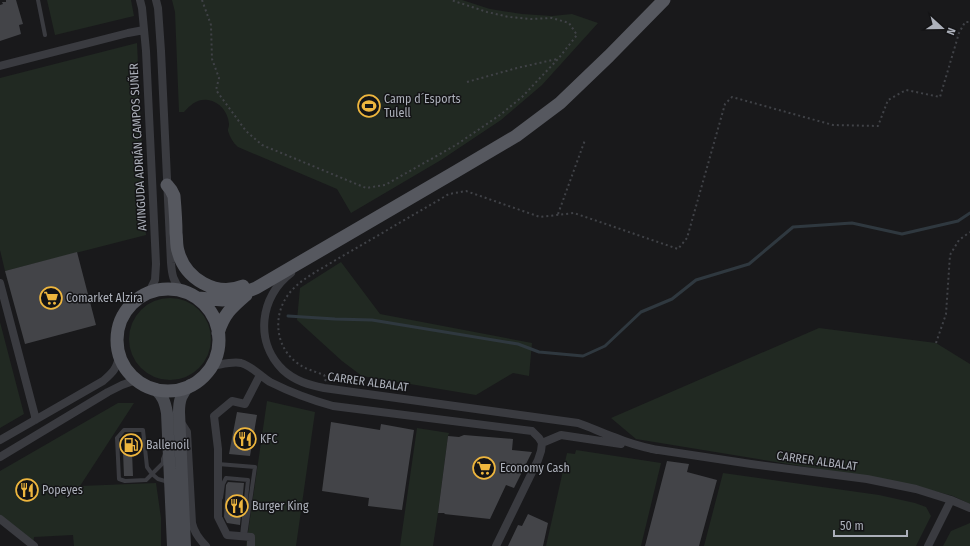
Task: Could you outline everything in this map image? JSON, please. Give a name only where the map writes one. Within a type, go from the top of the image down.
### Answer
[{"type":"main road","points":[[218,333],[226,314],[234,305],[256,288],[516,136],[560,104],[664,0]]},
{"type":"main road","points":[[167,185],[174,196],[177,245],[180,258],[194,277],[208,286],[216,289],[227,290],[238,288],[285,263],[327,246]]},
{"type":"main road","points":[[198,298],[223,300],[256,288]]},
{"type":"main road","points":[[185,546],[179,405],[184,391],[202,377],[211,366],[216,356],[218,333],[209,310],[198,298],[181,290],[165,289],[149,292],[136,300],[125,312],[119,326],[117,341],[120,356],[126,369],[136,380],[145,385],[155,389],[167,390],[190,386]]},
{"type":"main road","points":[[155,389],[161,394],[166,404],[173,546]]},
{"type":"street","name":"AVINGUDA ADRIÁN CAMPOS SUÑER","points":[[140,0],[146,51],[156,264],[155,280],[149,292]]},
{"type":"street","points":[[156,0],[158,8],[160,43],[170,263],[174,280],[181,290]]},
{"type":"street","points":[[0,66],[144,30]]},
{"type":"street","name":"CARRER ALBALAT","points":[[373,220],[322,255],[287,276],[271,296],[266,307],[264,325],[266,341],[269,350],[276,361],[294,379],[324,388],[572,422],[590,427],[636,445],[657,450]]},
{"type":"street","points":[[0,283],[35,420]]},
{"type":"street","points":[[0,440],[103,382],[113,372],[120,356]]},
{"type":"street","points":[[211,366],[240,363],[246,365],[269,381],[287,390],[333,406],[532,432],[542,443],[541,451],[496,546]]},
{"type":"street","points":[[251,546],[251,537],[227,535],[218,517],[218,449],[214,416],[232,401],[245,404],[260,375]]},
{"type":"street","points":[[0,457],[108,392],[136,380]]},
{"type":"street","points":[[179,420],[187,432],[192,523],[198,537],[206,546]]},
{"type":"street","name":"CARRER ALBALAT","points":[[542,443],[561,435],[759,465],[867,479],[916,489],[951,500],[970,508]]},
{"type":"street","points":[[928,546],[951,500]]},
{"type":"street","points":[[0,519],[34,546]]},
{"type":"lane","points":[[38,0],[45,35]]},
{"type":"lane","points":[[168,446],[163,463],[152,474],[146,480],[125,482],[119,479],[118,438],[124,430],[143,430],[147,467],[152,474],[158,479],[165,481],[170,486]]},
{"type":"lane","points":[[218,464],[255,467],[243,537]]},
{"type":"lane","points":[[218,506],[220,504],[223,484],[226,478],[248,480],[243,537]]},
{"type":"path","points":[[202,0],[211,25],[212,59],[219,78],[216,90],[246,131],[262,145],[366,188],[385,185],[456,145],[500,115],[522,97],[558,59],[577,35],[569,23],[552,18],[531,19],[509,17],[476,9],[451,0]]},
{"type":"path","points":[[324,388],[326,379],[324,375],[303,367],[294,361],[284,348],[279,338],[278,319],[281,307],[289,294],[304,279],[450,194],[466,191],[540,217],[574,213],[678,249],[687,238],[725,104],[732,97],[833,125],[878,126],[888,100],[906,90],[940,97],[958,33],[966,22],[970,22]]},
{"type":"path","points":[[467,82],[517,68],[558,59]]},
{"type":"path","points":[[558,215],[585,140]]},
{"type":"path","points":[[936,343],[946,314],[950,255],[959,240],[970,232]]},
{"type":"shaded area","points":[[47,0],[131,0],[134,16],[55,35]]},
{"type":"shaded area","name":"Camp d´Esports Tulell","points":[[172,0],[462,0],[490,9],[522,14],[552,16],[572,14],[598,23],[542,85],[501,120],[441,160],[351,213],[337,189],[238,147],[232,140],[228,131],[229,124],[227,115],[220,105],[212,101],[201,100],[184,112],[179,112],[175,12]]},
{"type":"shaded area","points":[[137,43],[146,235],[5,271],[0,250],[0,78]]},
{"type":"shaded area","points":[[341,262],[380,314],[532,343],[529,376],[513,373],[476,395],[362,376],[342,361],[297,320],[300,288]]},
{"type":"shaded area","points":[[170,298],[186,301],[199,310],[208,323],[211,339],[208,355],[199,368],[186,377],[170,380],[154,377],[141,368],[132,355],[129,339],[132,323],[141,310],[154,301]]},
{"type":"shaded area","points":[[0,322],[24,414],[0,428]]},
{"type":"shaded area","points":[[819,328],[936,343],[970,364],[970,504],[953,496],[885,480],[636,439],[611,418]]},
{"type":"shaded area","points":[[267,401],[315,412],[296,546],[246,546]]},
{"type":"shaded area","points":[[118,403],[134,403],[80,486],[156,483],[161,518],[161,546],[74,546],[73,535],[34,537],[33,545],[0,517],[0,471]]},
{"type":"shaded area","points":[[417,428],[449,433],[438,513],[433,546],[400,546]]},
{"type":"shaded area","points":[[576,450],[661,463],[641,546],[546,546],[567,453],[575,454]]},
{"type":"shaded area","points":[[723,473],[879,495],[926,507],[931,516],[916,546],[704,546]]},
{"type":"shaded area","points":[[970,523],[970,546],[943,546],[951,531]]},
{"type":"building","points":[[6,0],[16,0],[23,24],[19,25],[21,34],[0,41],[0,5],[3,4],[2,2],[6,2]]},
{"type":"building","name":"Comarket Alzira","points":[[77,252],[96,325],[25,344],[5,271]]},
{"type":"building","points":[[237,412],[257,415],[250,456],[229,454]]},
{"type":"building","points":[[331,422],[380,430],[381,424],[414,430],[402,510],[368,506],[369,498],[322,491]]},
{"type":"building","points":[[126,434],[129,434],[130,451],[121,451],[121,439]]},
{"type":"building","name":"Economy Cash","points":[[464,435],[513,439],[512,450],[532,452],[514,488],[506,485],[490,519],[438,513],[448,436],[459,437]]},
{"type":"building","points":[[123,452],[132,452],[133,476],[124,476]]},
{"type":"building","points":[[667,461],[689,464],[687,472],[717,480],[699,546],[645,546]]},
{"type":"building","points":[[228,482],[244,483],[240,525],[227,523],[224,517],[226,485]]},
{"type":"building","points":[[528,514],[548,523],[543,546],[508,546],[518,525],[522,526]]},
{"type":"waterway","points":[[288,316],[372,320],[518,344],[539,352],[583,356],[605,346],[641,312],[672,299],[696,280],[749,264],[793,227],[852,223],[902,234],[958,221],[970,213]]},
{"type":"place","name":"Camp d´Esports Tulell","points":[[369,106]]},
{"type":"place","name":"Comarket Alzira","points":[[51,298]]},
{"type":"place","name":"KFC","points":[[245,439]]},
{"type":"place","name":"Ballenoil","points":[[131,445]]},
{"type":"place","name":"Economy Cash","points":[[484,468]]},
{"type":"place","name":"Popeyes","points":[[27,490]]},
{"type":"place","name":"Burger King","points":[[237,506]]}]
